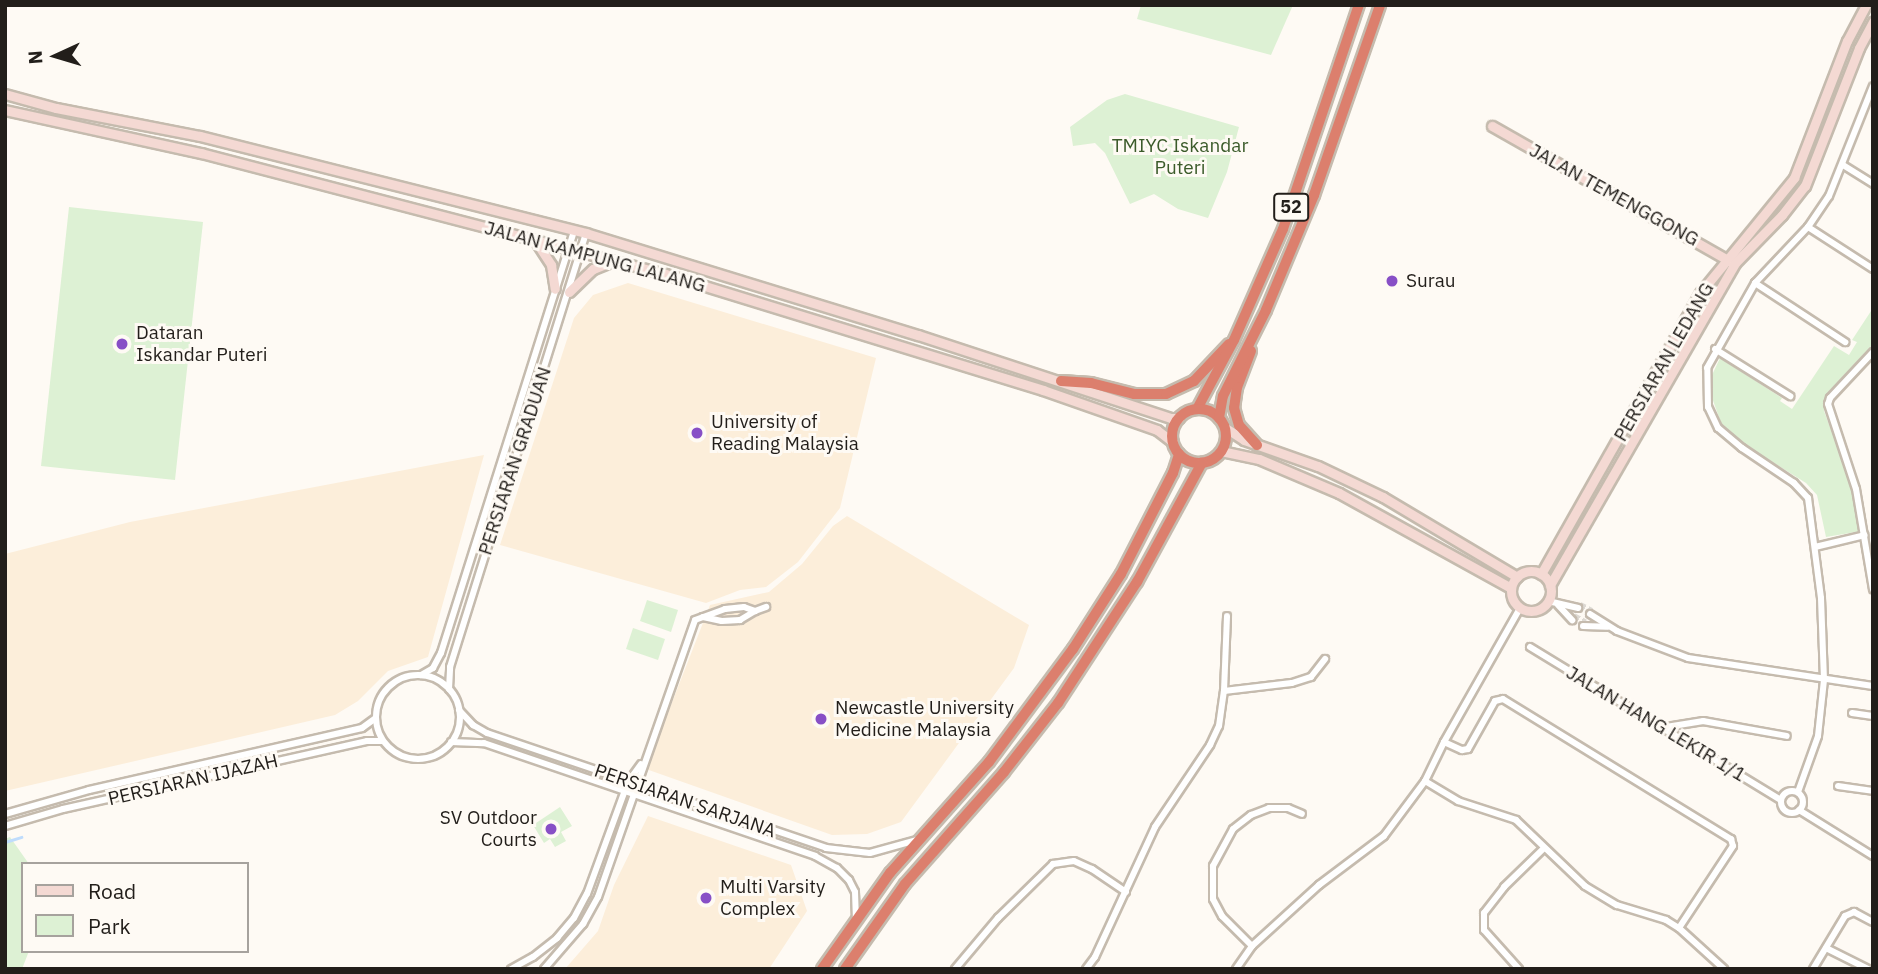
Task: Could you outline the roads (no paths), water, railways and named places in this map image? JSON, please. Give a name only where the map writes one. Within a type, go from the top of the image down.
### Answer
[{"type":"highway","name":"52","points":[[1197,409],[1234,340],[1283,229],[1359,5]]},
{"type":"highway","name":"52","points":[[1221,422],[1223,396],[1314,195],[1380,5]]},
{"type":"highway","points":[[1253,334],[1253,346],[1237,387],[1234,408],[1239,425],[1257,445]]},
{"type":"highway","points":[[1061,381],[1091,383],[1134,394],[1166,394],[1194,381],[1234,340]]},
{"type":"highway","points":[[845,969],[905,884],[1004,772],[1050,713],[1138,582],[1202,463],[1221,452],[1225,441],[1221,422],[1207,410],[1197,409],[1179,418],[1172,431],[1173,442],[1179,454],[1191,462],[1202,463]]},
{"type":"highway","points":[[822,969],[856,919],[920,839],[989,762],[1073,649],[1121,574],[1173,473],[1179,454]]},
{"type":"main road","name":"PERSIARAN LEDANG","points":[[1550,585],[1730,261],[1794,178],[1847,41],[1866,5]]},
{"type":"main road","name":"PERSIARAN LEDANG","points":[[1541,574],[1700,293],[1730,261],[1782,215],[1805,186],[1873,22]]},
{"type":"main road","name":"JALAN KAMPUNG LALANG","points":[[5,94],[201,136],[586,233],[1146,410],[1179,418]]},
{"type":"main road","name":"JALAN KAMPUNG LALANG","points":[[5,110],[201,153],[614,260],[1042,390],[1157,430],[1173,442]]},
{"type":"main road","name":"JALAN TEMENGGONG","points":[[1492,126],[1730,261]]},
{"type":"main road","points":[[534,240],[551,265],[555,289]]},
{"type":"main road","points":[[569,292],[593,269],[614,260]]},
{"type":"main road","points":[[1221,422],[1236,436],[1318,466],[1383,496],[1517,577]]},
{"type":"main road","points":[[1221,452],[1259,459],[1328,487],[1375,510],[1511,588]]},
{"type":"main road","points":[[1528,571],[1541,574],[1550,585],[1552,603],[1535,611],[1520,608],[1513,600],[1511,588],[1517,577],[1528,571]]},
{"type":"street","name":"PERSIARAN LEDANG","points":[[1798,792],[1818,736],[1824,680],[1821,598],[1808,498],[1802,490],[1731,441],[1718,428],[1708,407],[1705,388],[1707,368],[1715,349],[1755,283],[1808,227],[1829,196],[1873,86]]},
{"type":"street","points":[[1843,165],[1873,184]]},
{"type":"street","points":[[1808,227],[1873,269]]},
{"type":"street","name":"PERSIARAN GRADUAN","points":[[421,675],[433,668],[441,653],[574,230]]},
{"type":"street","name":"PERSIARAN GRADUAN","points":[[449,689],[450,667],[586,233]]},
{"type":"street","points":[[1755,283],[1845,342]]},
{"type":"street","points":[[550,307],[563,311]]},
{"type":"street","points":[[1715,349],[1790,396]]},
{"type":"street","points":[[1873,352],[1830,398],[1828,404],[1856,489],[1873,590]]},
{"type":"street","points":[[1815,547],[1865,536]]},
{"type":"street","points":[[1552,603],[1579,606]]},
{"type":"street","points":[[1552,603],[1573,618]]},
{"type":"street","points":[[544,969],[562,952],[588,915],[639,786],[642,763],[695,620],[725,609],[744,607],[755,611]]},
{"type":"street","points":[[701,616],[722,621],[740,620],[766,607]]},
{"type":"street","points":[[1236,969],[1252,946],[1320,885],[1384,836],[1425,781],[1444,742],[1520,608]]},
{"type":"street","points":[[1591,612],[1609,627]]},
{"type":"street","points":[[1086,969],[1126,892],[1155,827],[1210,745],[1219,726],[1224,691],[1227,616]]},
{"type":"street","points":[[1584,624],[1609,627],[1688,658],[1824,680],[1873,685]]},
{"type":"street","name":"JALAN HANG LEKIR 1/1","points":[[1530,647],[1781,800]]},
{"type":"street","points":[[1224,691],[1292,683],[1311,677],[1325,659]]},
{"type":"street","points":[[421,675],[431,677],[449,689],[459,710],[457,732],[451,742],[430,757],[417,759],[404,757],[383,741],[376,708],[385,690],[401,678],[421,675]]},
{"type":"street","points":[[1444,742],[1462,750],[1468,749],[1495,701],[1503,699],[1731,839],[1733,846],[1679,928]]},
{"type":"street","name":"PERSIARAN SARJANA","points":[[459,710],[473,725],[487,733],[842,852],[878,852],[920,839]]},
{"type":"street","points":[[1852,713],[1873,716]]},
{"type":"street","name":"PERSIARAN IJAZAH","points":[[5,814],[89,790],[362,728],[376,718]]},
{"type":"street","points":[[1660,728],[1703,721],[1787,736]]},
{"type":"street","name":"PERSIARAN IJAZAH","points":[[5,827],[63,809],[367,741],[383,741]]},
{"type":"street","name":"PERSIARAN SARJANA","points":[[451,742],[484,743],[830,863],[841,871],[854,887],[856,919]]},
{"type":"street","points":[[511,969],[533,957],[557,938],[573,918],[587,894],[628,782],[642,763]]},
{"type":"street","points":[[1425,781],[1458,801],[1516,820],[1543,849],[1585,886],[1617,905],[1666,920],[1679,928],[1724,969]]},
{"type":"street","points":[[1838,786],[1873,791]]},
{"type":"street","points":[[1799,810],[1803,801],[1798,792],[1787,792],[1781,800],[1785,810],[1799,810],[1873,856]]},
{"type":"street","points":[[1252,946],[1222,916],[1213,900],[1213,866],[1233,830],[1251,815],[1269,808],[1288,808],[1302,814]]},
{"type":"street","points":[[1519,969],[1484,930],[1484,913],[1504,887],[1543,849]]},
{"type":"street","points":[[955,969],[998,918],[1053,864],[1074,861],[1092,869],[1126,892]]},
{"type":"street","points":[[1814,969],[1849,913],[1854,912],[1873,922]]},
{"type":"street","points":[[1826,948],[1868,969]]},
{"type":"waterway","points":[[5,842],[21,837]]},
{"type":"tunnel","points":[[1580,605],[1592,611]]},
{"type":"tunnel","points":[[1574,616],[1585,622]]},
{"type":"place","name":"Surau","points":[[1392,281]]},
{"type":"place","name":"Dataran Iskandar Puteri","points":[[122,344]]},
{"type":"place","name":"University of Reading Malaysia","points":[[697,433]]},
{"type":"place","name":"Newcastle University Medicine Malaysia","points":[[821,719]]},
{"type":"place","name":"SV Outdoor Courts","points":[[551,829]]},
{"type":"place","name":"Multi Varsity Complex","points":[[706,898]]},
{"type":"park label","name":"TMIYC Iskandar Puteri","points":[[1180,157]]}]
